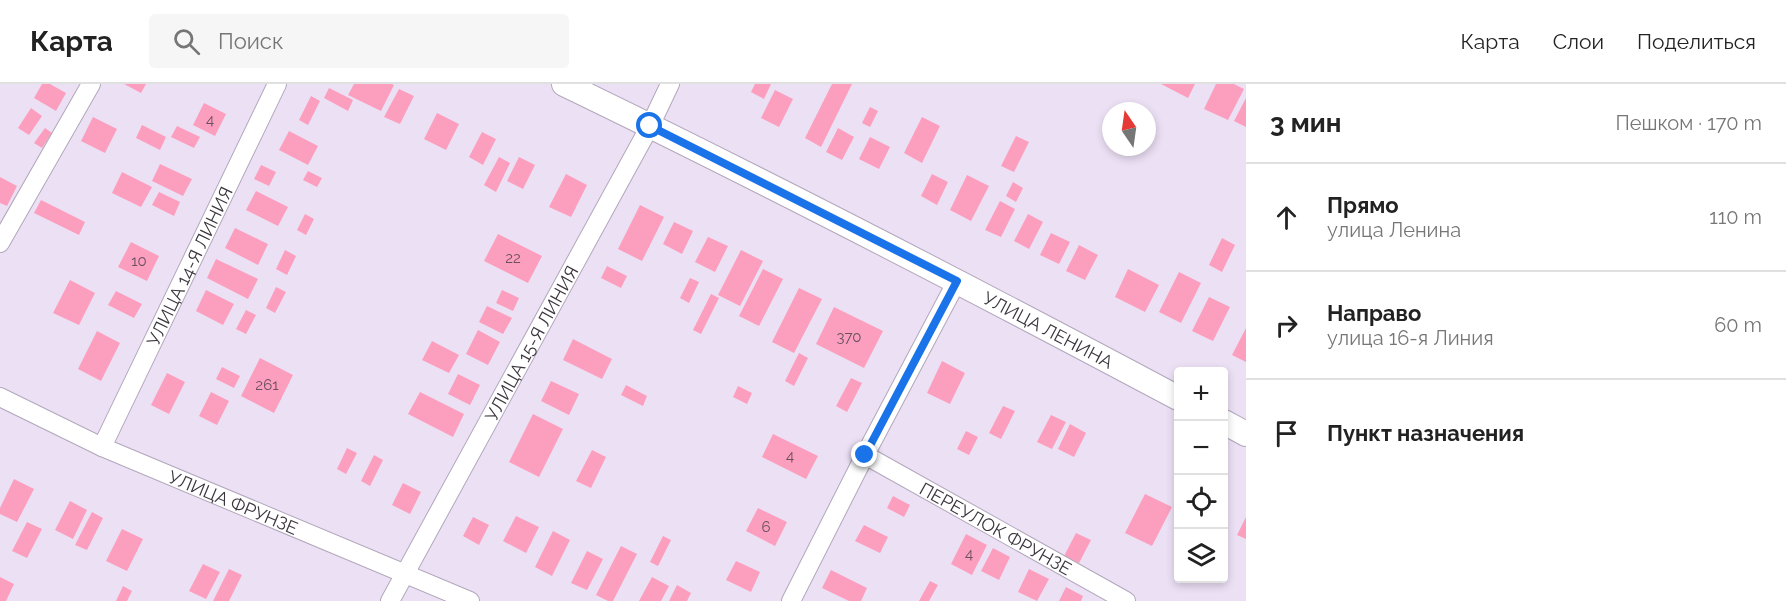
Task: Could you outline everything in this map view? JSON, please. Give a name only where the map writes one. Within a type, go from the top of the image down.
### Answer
[{"type":"main road","name":"УЛИЦА ЛЕНИНА","points":[[564,84],[957,281],[1174,395]]},
{"type":"street","points":[[0,243],[91,84]]},
{"type":"street","name":"УЛИЦА 14-Я ЛИНИЯ","points":[[102,447],[277,84]]},
{"type":"street","name":"УЛИЦА 15-Я ЛИНИЯ","points":[[390,601],[650,126],[670,84]]},
{"type":"street","points":[[791,601],[957,281]]},
{"type":"street","name":"УЛИЦА ФРУНЗЕ","points":[[0,397],[102,447],[470,601]]},
{"type":"street","name":"ПЕРЕУЛОК ФРУНЗЕ","points":[[865,455],[1126,601]]},
{"type":"building","points":[[42,84],[50,84],[66,93],[56,111],[34,98]]},
{"type":"building","points":[[124,84],[146,84],[141,93]]},
{"type":"building","points":[[354,84],[394,85],[381,111],[348,95]]},
{"type":"building","points":[[755,84],[771,84],[764,99],[751,92]]},
{"type":"building","points":[[832,84],[852,84],[821,147],[805,138]]},
{"type":"building","points":[[1161,84],[1195,84],[1188,98]]},
{"type":"building","points":[[1216,84],[1234,84],[1244,89],[1228,120],[1204,109]]},
{"type":"building","points":[[329,88],[353,100],[348,111],[324,98]]},
{"type":"building","points":[[399,89],[414,96],[400,124],[384,117]]},
{"type":"building","points":[[775,90],[793,99],[779,127],[761,118]]},
{"type":"building","points":[[311,96],[320,101],[308,125],[299,120]]},
{"type":"building","points":[[1246,98],[1246,127],[1234,121]]},
{"type":"building","points":[[204,103],[226,114],[215,136],[193,125]]},
{"type":"building","points":[[870,107],[878,111],[870,127],[862,123]]},
{"type":"building","points":[[31,108],[42,116],[29,135],[18,128]]},
{"type":"building","points":[[437,113],[459,124],[446,150],[424,139]]},
{"type":"building","points":[[93,117],[117,129],[105,153],[81,141]]},
{"type":"building","points":[[922,117],[940,126],[922,163],[904,153]]},
{"type":"building","points":[[142,125],[166,137],[160,150],[136,138]]},
{"type":"building","points":[[177,126],[200,137],[194,148],[171,137]]},
{"type":"building","points":[[45,128],[52,133],[42,148],[34,143]]},
{"type":"building","points":[[838,128],[854,137],[842,160],[826,152]]},
{"type":"building","points":[[289,131],[318,146],[308,165],[279,150]]},
{"type":"building","points":[[482,132],[496,139],[483,165],[469,157]]},
{"type":"building","points":[[1016,136],[1029,142],[1014,172],[1001,166]]},
{"type":"building","points":[[870,137],[890,147],[879,169],[859,159]]},
{"type":"building","points":[[499,157],[510,163],[496,192],[484,185]]},
{"type":"building","points":[[519,157],[535,165],[523,189],[507,181]]},
{"type":"building","points":[[160,164],[192,179],[183,196],[152,181]]},
{"type":"building","points":[[261,165],[276,172],[269,186],[254,179]]},
{"type":"building","points":[[308,171],[322,178],[317,187],[303,180]]},
{"type":"building","points":[[122,172],[152,187],[141,207],[112,193]]},
{"type":"building","points":[[566,174],[587,185],[571,217],[549,207]]},
{"type":"building","points":[[932,174],[948,182],[937,205],[921,196]]},
{"type":"building","points":[[967,175],[989,186],[971,221],[950,210]]},
{"type":"building","points":[[0,177],[17,186],[7,206],[0,203]]},
{"type":"building","points":[[1013,182],[1023,188],[1016,202],[1006,196]]},
{"type":"building","points":[[256,191],[288,207],[278,226],[246,210]]},
{"type":"building","points":[[159,192],[180,202],[174,216],[152,205]]},
{"type":"building","points":[[41,200],[85,222],[79,235],[34,213]]},
{"type":"building","points":[[1000,201],[1015,209],[1001,237],[985,230]]},
{"type":"building","points":[[640,205],[664,217],[642,261],[618,249]]},
{"type":"building","points":[[305,214],[314,219],[306,235],[297,230]]},
{"type":"building","points":[[1028,214],[1043,222],[1029,249],[1014,241]]},
{"type":"building","points":[[674,222],[693,231],[682,254],[663,244]]},
{"type":"building","points":[[235,228],[268,244],[258,265],[225,248]]},
{"type":"building","points":[[1051,233],[1070,242],[1059,264],[1040,255]]},
{"type":"building","points":[[498,234],[542,256],[528,283],[484,261]]},
{"type":"building","points":[[708,237],[728,246],[715,272],[695,262]]},
{"type":"building","points":[[1222,238],[1235,245],[1222,272],[1209,265]]},
{"type":"building","points":[[131,242],[159,256],[147,281],[118,267]]},
{"type":"building","points":[[1079,245],[1098,255],[1085,280],[1066,271]]},
{"type":"building","points":[[285,250],[296,256],[287,275],[276,269]]},
{"type":"building","points":[[741,250],[763,261],[740,306],[718,295]]},
{"type":"building","points":[[216,259],[258,279],[248,299],[207,278]]},
{"type":"building","points":[[607,266],[627,276],[621,288],[601,278]]},
{"type":"building","points":[[763,269],[783,279],[759,326],[739,316]]},
{"type":"building","points":[[1128,269],[1159,285],[1145,312],[1115,297]]},
{"type":"building","points":[[1179,272],[1201,283],[1181,323],[1159,312]]},
{"type":"building","points":[[690,278],[699,282],[689,303],[680,298]]},
{"type":"building","points":[[70,280],[95,293],[79,325],[53,313]]},
{"type":"building","points":[[276,287],[286,292],[275,313],[266,308]]},
{"type":"building","points":[[799,288],[822,299],[794,353],[772,342]]},
{"type":"building","points":[[206,290],[234,304],[223,325],[196,311]]},
{"type":"building","points":[[502,290],[519,298],[513,311],[496,303]]},
{"type":"building","points":[[116,291],[142,304],[134,318],[108,305]]},
{"type":"building","points":[[711,294],[719,298],[701,334],[693,330]]},
{"type":"building","points":[[1209,297],[1230,307],[1213,341],[1192,331]]},
{"type":"building","points":[[487,306],[512,318],[503,334],[479,322]]},
{"type":"building","points":[[834,307],[883,331],[864,368],[816,344]]},
{"type":"building","points":[[246,310],[256,315],[246,334],[236,329]]},
{"type":"building","points":[[1246,328],[1246,362],[1232,355]]},
{"type":"building","points":[[478,330],[500,342],[488,365],[466,354]]},
{"type":"building","points":[[97,331],[120,343],[101,381],[78,369]]},
{"type":"building","points":[[573,339],[612,359],[602,379],[563,360]]},
{"type":"building","points":[[432,341],[459,355],[449,373],[422,360]]},
{"type":"building","points":[[799,353],[808,358],[794,386],[785,381]]},
{"type":"building","points":[[260,358],[293,375],[274,413],[241,396]]},
{"type":"building","points":[[942,361],[965,373],[950,404],[927,393]]},
{"type":"building","points":[[222,367],[240,376],[234,388],[216,379]]},
{"type":"building","points":[[167,373],[185,382],[169,414],[151,405]]},
{"type":"building","points":[[458,374],[480,385],[470,405],[448,394]]},
{"type":"building","points":[[851,378],[862,383],[847,412],[836,406]]},
{"type":"building","points":[[551,381],[579,394],[569,415],[541,401]]},
{"type":"building","points":[[626,385],[647,396],[643,406],[621,395]]},
{"type":"building","points":[[738,386],[752,393],[747,404],[733,397]]},
{"type":"building","points":[[211,392],[229,401],[217,425],[199,416]]},
{"type":"building","points":[[420,392],[464,414],[453,437],[408,414]]},
{"type":"building","points":[[1003,406],[1015,411],[1001,439],[989,433]]},
{"type":"building","points":[[533,414],[563,429],[539,477],[509,462]]},
{"type":"building","points":[[1051,415],[1066,422],[1052,449],[1037,442]]},
{"type":"building","points":[[1070,424],[1086,433],[1074,457],[1058,449]]},
{"type":"building","points":[[966,431],[978,437],[969,455],[957,449]]},
{"type":"building","points":[[773,434],[818,456],[806,479],[762,457]]},
{"type":"building","points":[[347,448],[357,453],[346,474],[337,469]]},
{"type":"building","points":[[592,450],[606,457],[591,488],[576,481]]},
{"type":"building","points":[[374,455],[383,460],[370,486],[361,481]]},
{"type":"building","points":[[14,479],[34,489],[17,522],[0,514],[0,508]]},
{"type":"building","points":[[403,483],[421,492],[410,514],[392,505]]},
{"type":"building","points":[[1145,494],[1172,507],[1152,546],[1125,533]]},
{"type":"building","points":[[893,496],[910,505],[904,517],[887,508]]},
{"type":"building","points":[[70,501],[87,510],[73,539],[55,530]]},
{"type":"building","points":[[758,508],[787,522],[775,546],[746,531]]},
{"type":"building","points":[[92,512],[103,518],[87,550],[75,545]]},
{"type":"building","points":[[516,516],[539,527],[526,553],[503,541]]},
{"type":"building","points":[[473,517],[489,525],[479,545],[463,536]]},
{"type":"building","points":[[1246,517],[1246,539],[1237,535]]},
{"type":"building","points":[[27,522],[42,529],[27,558],[12,551]]},
{"type":"building","points":[[864,525],[888,537],[880,553],[855,541]]},
{"type":"building","points":[[122,529],[143,539],[127,571],[106,561]]},
{"type":"building","points":[[553,531],[570,540],[552,576],[535,567]]},
{"type":"building","points":[[1076,533],[1091,540],[1079,563],[1064,556]]},
{"type":"building","points":[[966,534],[987,545],[972,575],[951,564]]},
{"type":"building","points":[[663,536],[671,540],[658,566],[650,562]]},
{"type":"building","points":[[621,546],[637,554],[613,601],[608,601],[596,595]]},
{"type":"building","points":[[993,548],[1010,557],[999,580],[981,571]]},
{"type":"building","points":[[587,551],[603,559],[587,590],[571,583]]},
{"type":"building","points":[[736,561],[760,572],[751,592],[726,580]]},
{"type":"building","points":[[203,564],[220,572],[206,599],[189,591]]},
{"type":"building","points":[[229,569],[242,575],[229,601],[213,601]]},
{"type":"building","points":[[1029,569],[1049,579],[1037,601],[1018,592]]},
{"type":"building","points":[[831,570],[867,588],[861,601],[849,601],[822,588]]},
{"type":"building","points":[[0,577],[14,584],[6,601],[0,601]]},
{"type":"building","points":[[652,577],[669,586],[661,601],[639,601]]},
{"type":"building","points":[[930,581],[938,585],[929,601],[919,601]]},
{"type":"building","points":[[677,585],[691,593],[687,601],[669,601]]},
{"type":"building","points":[[123,586],[132,591],[127,601],[116,601]]},
{"type":"building","points":[[1066,587],[1083,596],[1081,601],[1059,601]]},
{"type":"route","points":[[650,126],[957,281],[865,455]]}]
